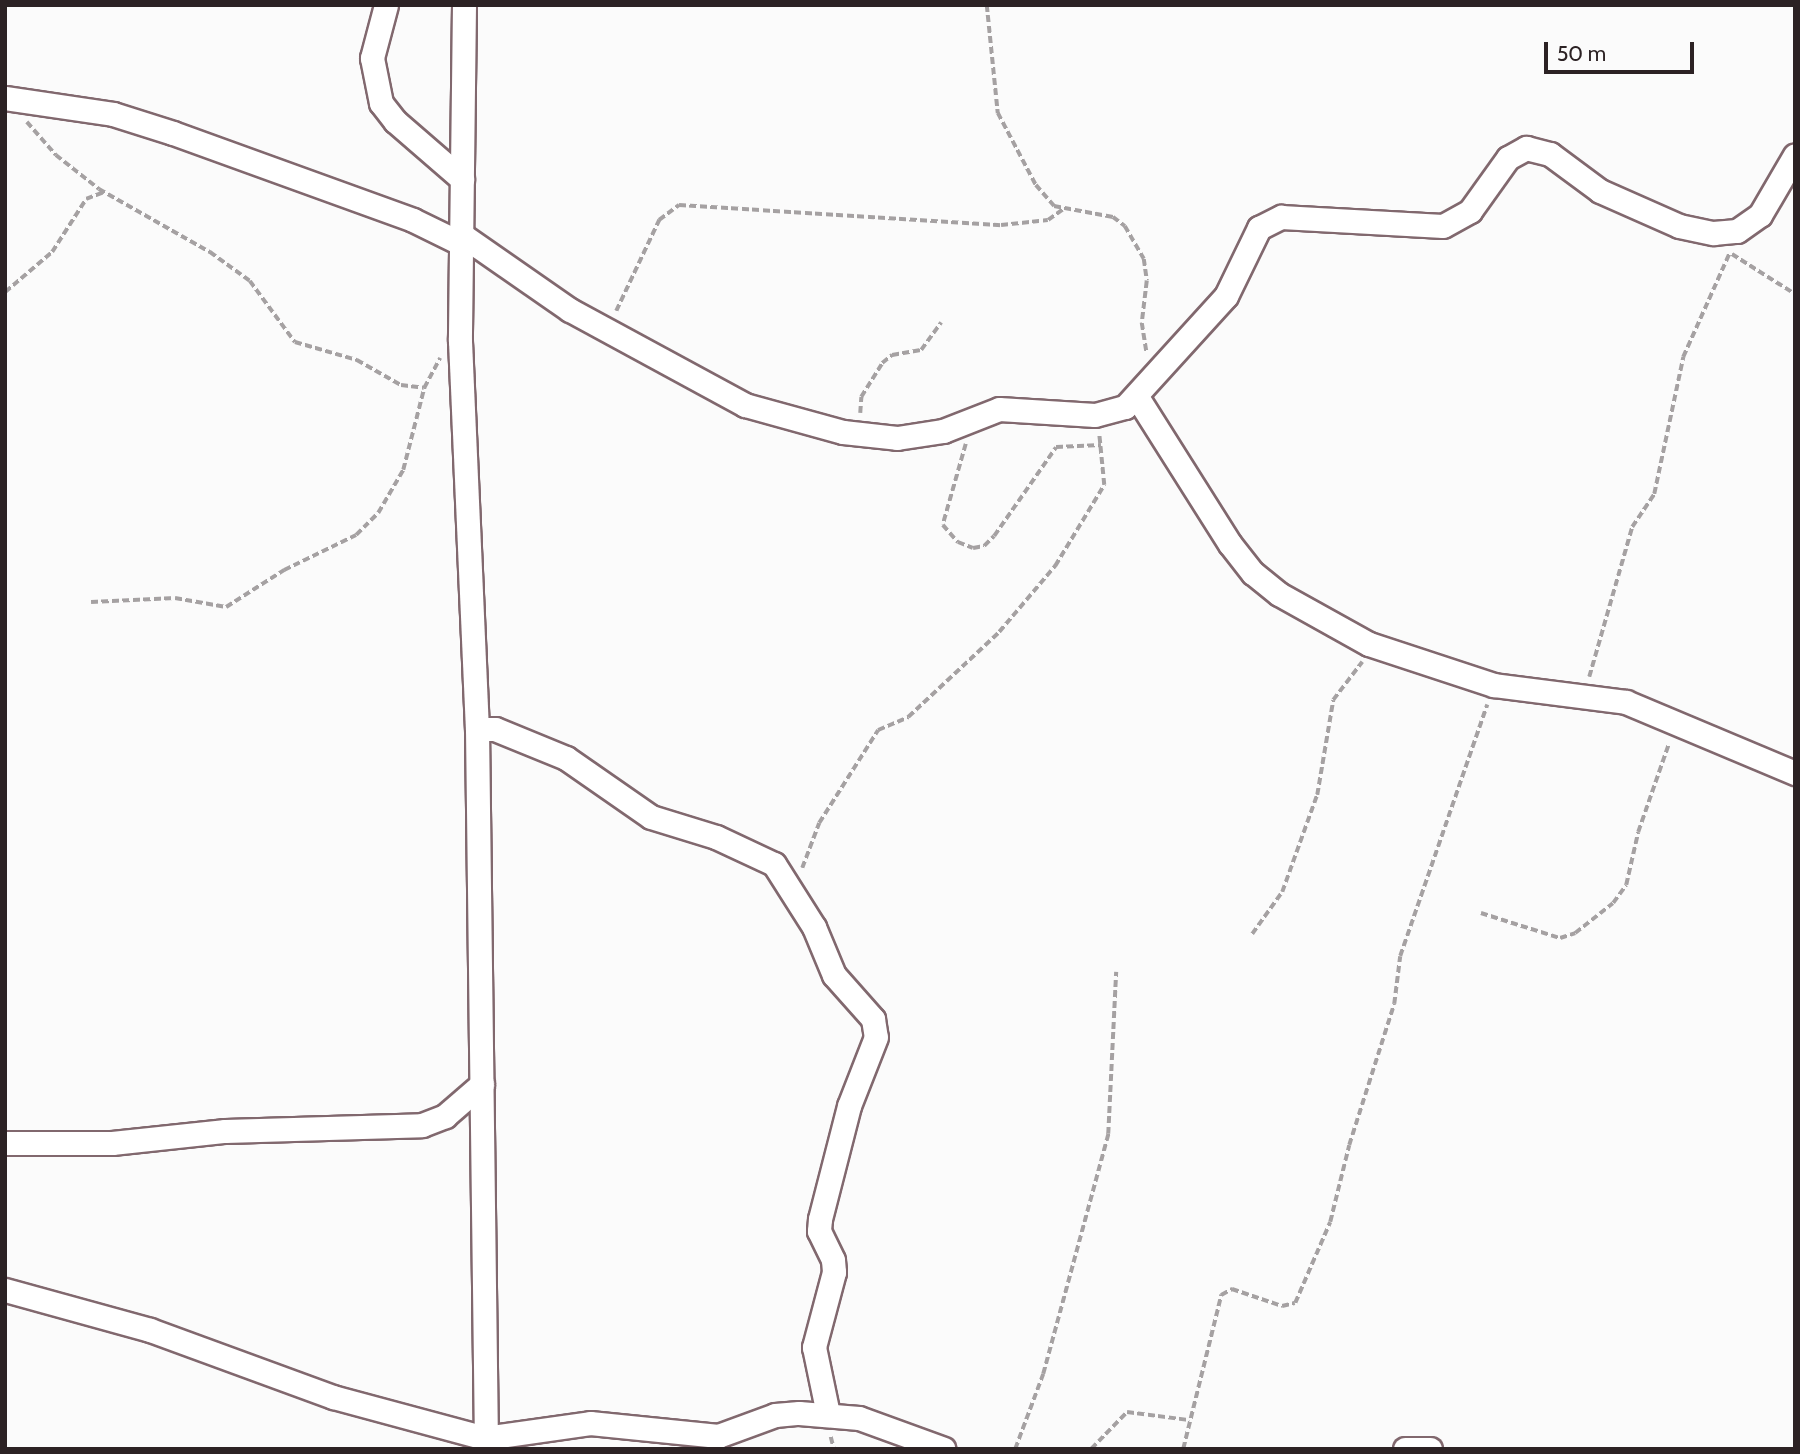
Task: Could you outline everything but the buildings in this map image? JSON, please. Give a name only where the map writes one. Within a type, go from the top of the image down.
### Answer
[{"type":"street","points":[[386,5],[372,58],[381,103],[394,121],[462,179]]},
{"type":"street","points":[[464,5],[460,341],[477,729],[485,1443]]},
{"type":"street","points":[[12,106],[113,114],[414,220],[462,239],[608,331],[745,405],[843,432],[897,438],[925,435],[971,418],[1014,407],[1095,415],[1125,407],[1137,397],[1226,296],[1254,236],[1269,221],[1281,217],[1443,226],[1470,211],[1508,159],[1526,148],[1550,154],[1600,191],[1679,226],[1713,233],[1734,241],[1760,215],[1795,155]]},
{"type":"street","points":[[1137,397],[1253,573],[1279,594],[1369,644],[1494,685],[1584,694],[1626,702],[1795,773]]},
{"type":"street","points":[[477,729],[495,729],[566,758],[651,817],[763,858],[782,873],[789,890],[814,927],[834,975],[876,1026],[849,1106],[820,1219],[819,1231],[833,1260],[834,1272],[814,1347],[828,1414]]},
{"type":"street","points":[[5,1143],[112,1143],[225,1131],[422,1125],[445,1116],[482,1084]]},
{"type":"street","points":[[5,1290],[150,1330],[333,1397],[485,1443],[590,1423],[718,1436],[775,1415],[828,1414],[899,1429],[944,1449]]},
{"type":"street","points":[[1405,1449],[1430,1449]]},
{"type":"path","points":[[987,5],[994,44],[998,113],[1044,198],[1063,209],[1113,217],[1136,243],[1147,281],[1142,340],[1155,375]]},
{"type":"path","points":[[12,106],[56,155],[104,192],[210,252],[250,281],[295,342],[357,360],[401,385],[424,388]]},
{"type":"path","points":[[5,292],[52,252],[86,199],[104,192]]},
{"type":"path","points":[[608,331],[659,220],[679,205],[1001,225],[1048,220],[1063,209]]},
{"type":"path","points":[[1584,694],[1632,527],[1654,494],[1683,357],[1734,241],[1795,294]]},
{"type":"path","points":[[843,432],[858,418],[861,397],[882,363],[892,355],[921,350],[941,322]]},
{"type":"path","points":[[91,603],[175,598],[226,607],[284,569],[331,550],[378,513],[394,488],[411,446],[424,388],[444,352],[460,341]]},
{"type":"path","points":[[789,890],[819,823],[878,730],[908,717],[999,632],[1055,566],[1104,485],[1101,445],[1095,415]]},
{"type":"path","points":[[971,418],[943,524],[958,542],[973,548],[984,546],[994,536],[1056,447],[1101,445]]},
{"type":"path","points":[[1252,934],[1282,892],[1317,794],[1332,700],[1361,664],[1369,644]]},
{"type":"path","points":[[1182,1449],[1220,1295],[1232,1289],[1289,1306],[1295,1303],[1321,1245],[1394,1004],[1400,956],[1494,685]]},
{"type":"path","points":[[1481,913],[1560,938],[1575,933],[1622,894],[1638,832],[1668,750],[1669,734],[1661,718]]},
{"type":"path","points":[[1015,1449],[1043,1374],[1108,1135],[1116,972]]},
{"type":"path","points":[[1091,1449],[1127,1412],[1189,1420]]}]
